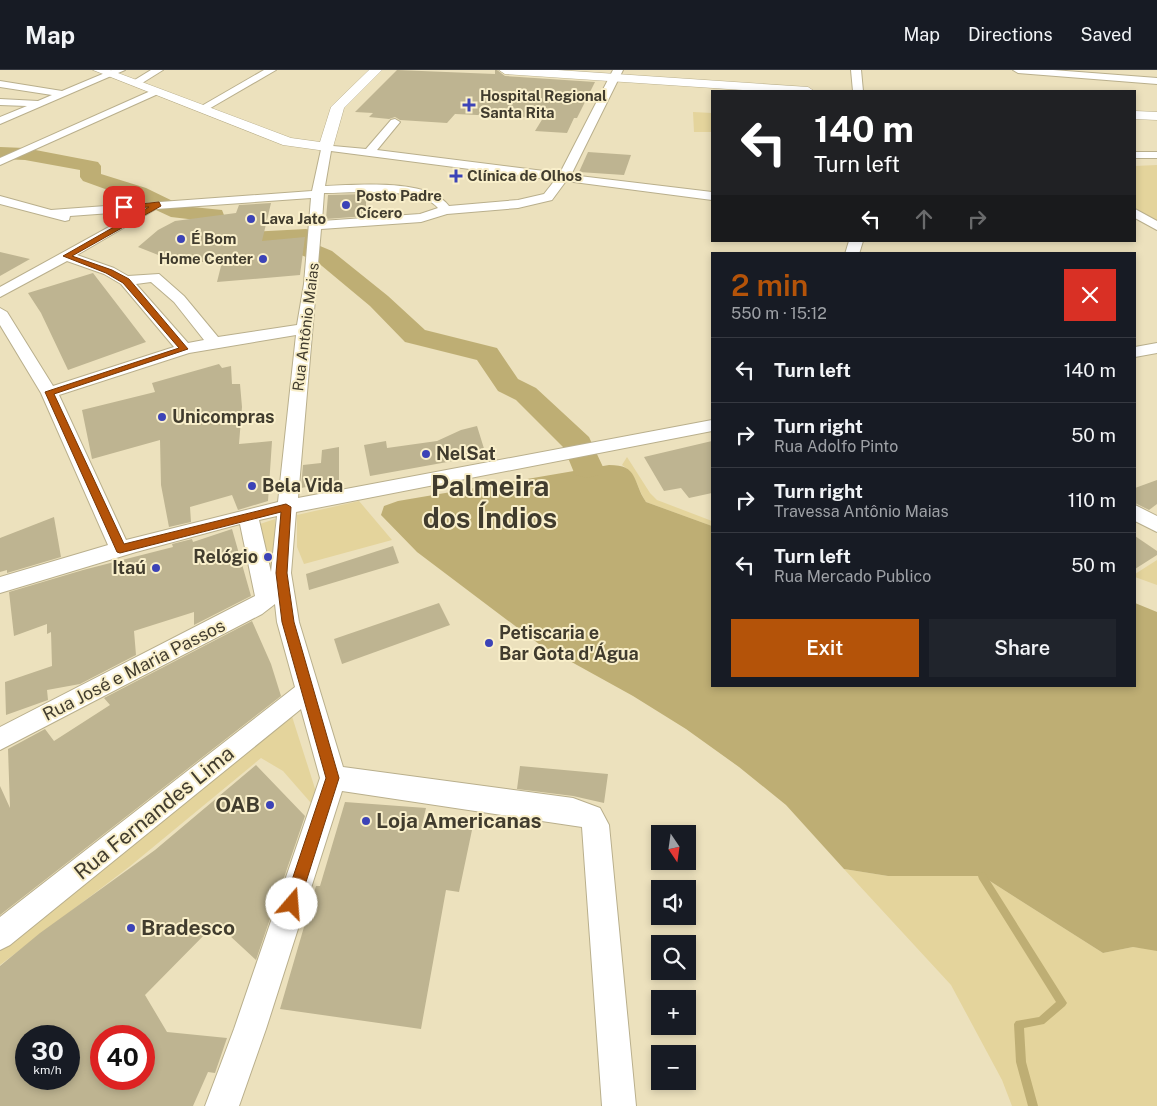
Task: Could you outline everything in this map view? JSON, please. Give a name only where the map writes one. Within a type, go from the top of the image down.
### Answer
[{"type":"main road","points":[[99,70],[116,72],[153,91],[203,108],[288,142],[326,147],[338,108],[376,70]]},
{"type":"main road","points":[[505,70],[617,74],[797,90]]},
{"type":"main road","points":[[1136,114],[1157,116]]},
{"type":"street","points":[[136,83],[158,70]]},
{"type":"street","points":[[203,108],[271,70]]},
{"type":"street","points":[[856,70],[858,90]]},
{"type":"street","points":[[1018,70],[1153,81]]},
{"type":"street","points":[[1140,70],[1153,81],[1157,91]]},
{"type":"street","points":[[0,121],[116,72]]},
{"type":"street","points":[[317,225],[421,218],[446,210],[518,204],[548,197],[564,176],[617,74]]},
{"type":"street","points":[[0,84],[62,94]]},
{"type":"street","points":[[10,155],[153,91]]},
{"type":"street","points":[[0,102],[42,103]]},
{"type":"street","points":[[370,151],[395,122]]},
{"type":"street","points":[[326,147],[370,151],[711,196]]},
{"type":"street","name":"Rua Antônio Maias","points":[[274,593],[286,507],[304,329],[311,301],[318,192],[326,147]]},
{"type":"street","points":[[1136,155],[1157,155]]},
{"type":"street","points":[[52,213],[318,192],[385,189],[412,192],[437,198],[444,203],[446,210]]},
{"type":"street","points":[[0,200],[111,230]]},
{"type":"street","points":[[0,294],[111,230],[163,204]]},
{"type":"street","points":[[1136,214],[1157,226]]},
{"type":"street","points":[[66,256],[109,271],[126,281],[184,349]]},
{"type":"street","points":[[126,281],[154,278],[165,285],[214,342]]},
{"type":"street","points":[[0,312],[49,392],[120,549]]},
{"type":"street","points":[[49,392],[184,349],[214,342],[304,329]]},
{"type":"street","points":[[1136,352],[1157,348]]},
{"type":"street","points":[[0,584],[120,549],[286,507],[581,454],[711,426]]},
{"type":"street","points":[[1136,513],[1157,525]]},
{"type":"street","points":[[222,1106],[250,1029],[332,778],[288,622],[274,593],[248,516]]},
{"type":"street","name":"Rua José e Maria Passos","points":[[0,732],[254,608],[274,593]]},
{"type":"street","name":"Rua Fernandes Lima","points":[[0,936],[308,690]]},
{"type":"street","points":[[332,778],[573,810],[592,817],[596,825],[619,1106]]},
{"type":"shaded area","points":[[693,112],[711,113],[711,132],[694,132]]},
{"type":"shaded area","points":[[1157,165],[1157,221],[1136,210],[1136,166]]},
{"type":"shaded area","points":[[627,457],[650,493],[657,500],[711,521],[711,526],[646,502],[634,477],[622,465]]},
{"type":"shaded area","points":[[609,465],[625,468],[634,476],[646,502],[711,526],[711,687],[1136,687],[1136,603],[1157,612],[1157,951],[1133,947],[1103,953],[982,876],[888,876],[844,869],[786,805],[739,767],[686,729],[633,696],[539,644],[417,552],[381,515],[384,506],[398,501]]},
{"type":"shaded area","points":[[359,501],[392,540],[304,564],[297,547],[297,515]]},
{"type":"shaded area","points":[[275,519],[276,570],[264,573],[254,526]]},
{"type":"shaded area","points":[[1157,560],[1157,585],[1136,577],[1136,573]]},
{"type":"shaded area","points":[[289,707],[318,798],[318,811],[283,771],[261,758],[129,867],[0,965],[0,938]]},
{"type":"shaded area","points":[[844,869],[888,876],[982,876],[1103,953],[1133,947],[1157,950],[1157,1106],[1012,1106],[1002,1080],[951,985]]},
{"type":"building","name":"Hospital Regional Santa Rita","points":[[397,70],[495,74],[495,70],[497,70],[505,76],[595,82],[577,118],[574,118],[567,133],[535,131],[543,118],[455,114],[447,123],[400,120],[395,117],[389,119],[369,117],[373,113],[355,112]]},
{"type":"building","points":[[588,152],[631,155],[624,175],[579,172]]},
{"type":"building","name":"Posto Padre Cícero","points":[[366,194],[366,216],[326,219],[328,195]]},
{"type":"building","points":[[271,203],[262,241],[305,237],[300,275],[217,282],[222,262],[176,262],[138,247],[158,230],[175,221],[236,213],[239,205]]},
{"type":"building","points":[[0,252],[30,259],[0,276]]},
{"type":"building","points":[[93,273],[146,342],[68,370],[41,313],[28,293]]},
{"type":"building","points":[[219,364],[222,368],[231,366],[232,384],[240,384],[242,407],[239,444],[272,441],[268,501],[238,510],[232,495],[190,507],[191,522],[169,527],[161,485],[160,440],[92,459],[82,410],[155,392],[152,383]]},
{"type":"building","points":[[477,426],[486,455],[370,476],[364,445],[386,441],[387,448],[437,441],[461,430]]},
{"type":"building","points":[[711,441],[711,493],[689,498],[681,488],[664,491],[644,457]]},
{"type":"building","points":[[339,447],[339,481],[301,488],[303,465],[321,463],[322,450]]},
{"type":"building","points":[[1157,480],[1157,504],[1149,510],[1136,504],[1136,488]]},
{"type":"building","points":[[54,517],[61,557],[7,573],[7,570],[0,572],[0,538]]},
{"type":"building","points":[[232,529],[251,596],[194,625],[194,612],[134,631],[136,655],[80,684],[47,690],[48,700],[6,715],[5,682],[52,666],[51,632],[47,634],[47,624],[14,636],[9,592],[83,570],[173,547],[172,544],[192,539],[193,542]]},
{"type":"building","points":[[1136,537],[1157,551],[1157,555],[1136,568]]},
{"type":"building","points":[[393,546],[399,563],[309,590],[306,574]]},
{"type":"building","points":[[439,603],[450,625],[342,664],[334,639]]},
{"type":"building","points":[[252,621],[271,664],[281,696],[0,915],[0,786],[10,808],[8,749],[45,729],[54,741],[110,705],[104,698]]},
{"type":"building","points":[[256,765],[305,816],[256,960],[216,923],[145,995],[167,1032],[227,1038],[215,1073],[208,1072],[193,1106],[0,1106],[0,966],[40,933],[155,850]]},
{"type":"building","points":[[520,766],[608,774],[604,803],[573,796],[517,789]]},
{"type":"building","points":[[345,802],[426,808],[422,825],[472,830],[459,892],[446,890],[421,1029],[280,1009],[316,886],[320,886]]},
{"type":"waterway","points":[[0,153],[25,154],[91,166],[90,177],[138,193],[179,212],[214,215],[222,241],[306,236],[309,250],[324,256],[379,301],[415,336],[487,354],[508,385],[526,394],[578,444],[587,467]]},
{"type":"waterway","points":[[982,876],[1062,1003],[1041,1021],[1019,1024],[1021,1062],[1033,1106]]},
{"type":"place","name":"Hospital Regional Santa Rita","points":[[469,105]]},
{"type":"place","name":"Clínica de Olhos","points":[[456,176]]},
{"type":"place","name":"Posto Padre Cícero","points":[[346,205]]},
{"type":"place","name":"Lava Jato","points":[[251,219]]},
{"type":"place","name":"É Bom","points":[[181,239]]},
{"type":"place","name":"Home Center","points":[[263,259]]},
{"type":"place","name":"Unicompras","points":[[162,417]]},
{"type":"place","name":"NelSat","points":[[426,454]]},
{"type":"place","name":"Bela Vida","points":[[252,486]]},
{"type":"place","name":"Relógio","points":[[268,557]]},
{"type":"place","name":"Itaú","points":[[156,568]]},
{"type":"place","name":"Petiscaria e Bar Gota d'Água","points":[[489,643]]},
{"type":"place","name":"OAB","points":[[270,805]]},
{"type":"place","name":"Loja Americanas","points":[[366,821]]},
{"type":"place","name":"Bradesco","points":[[131,928]]},
{"type":"district","name":"Palmeira dos Índios","points":[[490,502]]},
{"type":"route","points":[[124,207],[159,204],[66,256],[109,271],[126,281],[184,349],[49,392],[120,549],[286,507],[282,586],[288,622],[332,778],[292,904]]}]
